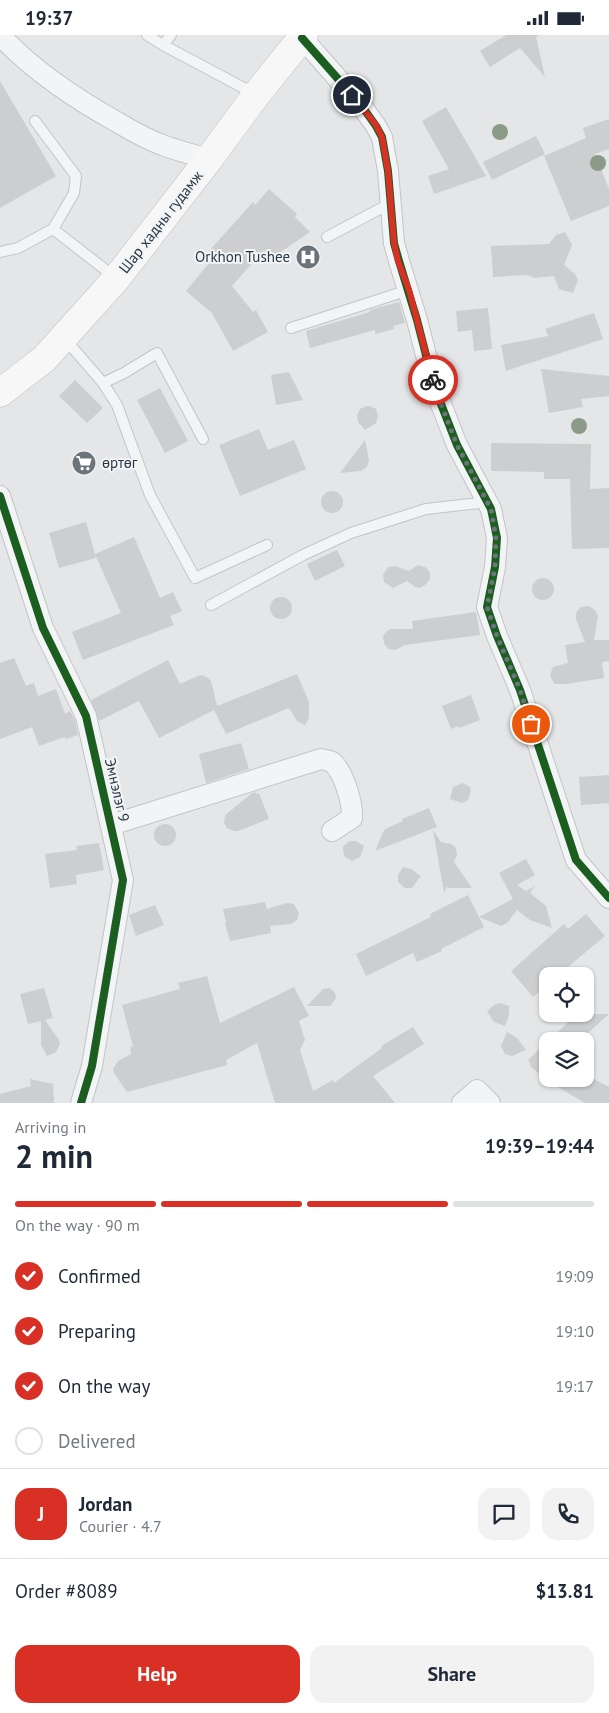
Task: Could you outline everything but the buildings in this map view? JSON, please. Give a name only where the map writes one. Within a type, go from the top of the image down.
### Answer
[{"type":"main road","name":"Шар хадны гудамж","points":[[0,393],[28,373],[64,338],[116,279],[256,95],[303,37]]},
{"type":"street","points":[[0,35],[13,50],[33,67],[59,87],[101,113],[164,146],[209,159]]},
{"type":"street","points":[[303,37],[361,105],[376,125],[382,137],[386,153],[394,243],[398,261],[409,290],[441,404],[457,445],[491,509],[496,538],[495,567],[487,607],[520,690],[576,860],[605,888]]},
{"type":"street","name":"Эмнэлэг 9","points":[[0,496],[44,629],[86,716],[123,880],[92,1066],[81,1103]]},
{"type":"street","points":[[111,825],[321,759],[331,761],[340,772],[352,808],[352,818],[332,831]]},
{"type":"street","points":[[462,1103],[478,1090],[490,1103]]},
{"type":"lane","points":[[147,35],[162,45],[256,95]]},
{"type":"lane","points":[[162,45],[171,35]]},
{"type":"lane","points":[[0,252],[18,248],[53,229],[74,193],[76,176],[35,121]]},
{"type":"lane","points":[[327,237],[391,203]]},
{"type":"lane","points":[[53,229],[116,279]]},
{"type":"lane","points":[[291,327],[409,290]]},
{"type":"lane","points":[[64,338],[103,383],[117,405],[150,495],[196,578],[267,545]]},
{"type":"lane","points":[[103,383],[157,353],[203,439]]},
{"type":"lane","points":[[211,605],[303,555],[351,533],[426,509],[488,502]]},
{"type":"cycle path","points":[[302,38],[361,105],[382,137],[388,171],[394,243],[427,359],[441,404],[457,445],[491,509],[497,538],[495,567],[487,607],[520,690],[576,860],[609,898]]},
{"type":"cycle path","points":[[0,496],[43,628],[86,716],[123,880],[92,1066],[81,1103]]},
{"type":"way so far","points":[[433,380],[457,445],[491,509],[496,538],[495,567],[487,607],[520,690],[531,724]]},
{"type":"place","name":"Orkhon Tushee","points":[[308,257]]},
{"type":"place","name":"өртөг","points":[[84,463]]},
{"type":"route","points":[[352,95],[376,125],[382,137],[386,153],[394,243],[398,261],[409,290],[433,380]]}]
